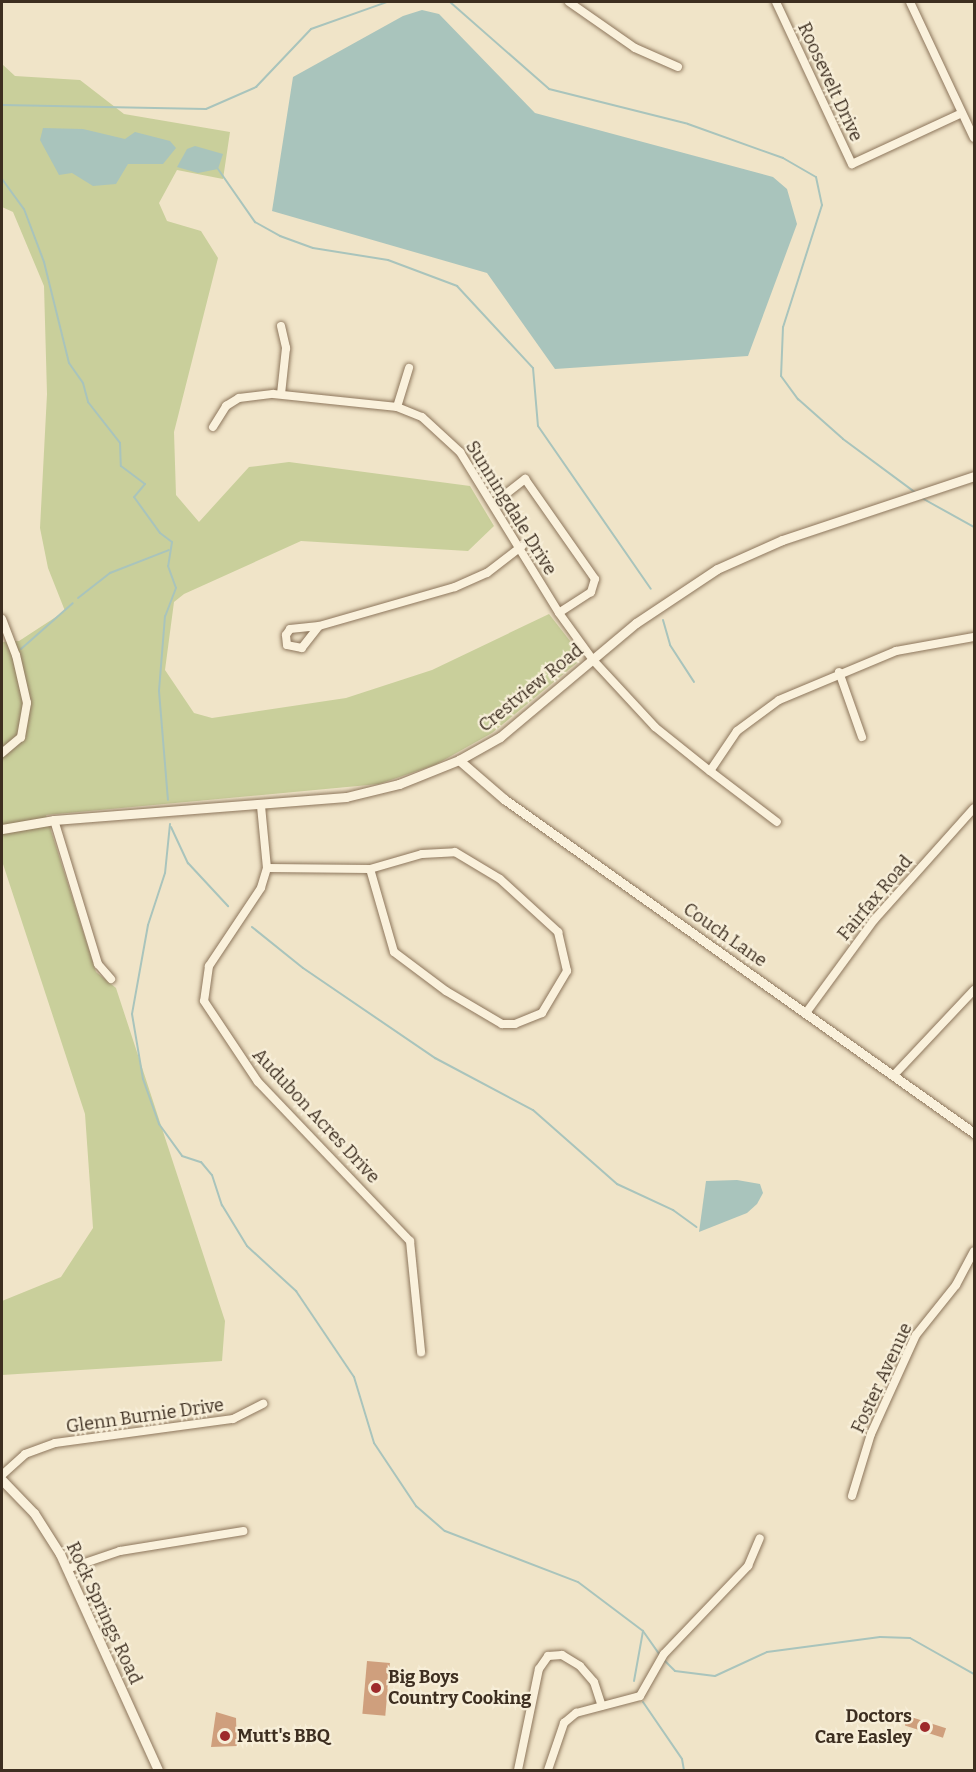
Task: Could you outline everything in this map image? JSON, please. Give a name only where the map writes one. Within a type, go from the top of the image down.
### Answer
[{"type":"street","points":[[569,2],[634,48],[678,67]]},
{"type":"street","name":"Roosevelt Drive","points":[[776,2],[852,164],[962,113]]},
{"type":"street","points":[[910,2],[975,138]]},
{"type":"street","points":[[281,326],[286,348],[281,394]]},
{"type":"street","points":[[397,407],[409,368]]},
{"type":"street","name":"Sunningdale Drive","points":[[213,427],[226,406],[239,398],[281,394],[397,407],[442,433],[460,452],[522,546],[559,613],[593,660],[655,727],[777,822]]},
{"type":"street","name":"Crestview Road","points":[[2,829],[54,820],[261,806],[346,797],[399,784],[459,760],[500,737],[671,597],[717,569],[782,540],[975,476]]},
{"type":"street","points":[[493,504],[525,479],[595,579],[591,592],[559,613]]},
{"type":"street","points":[[319,626],[456,587],[487,573],[522,546]]},
{"type":"street","points":[[2,619],[16,655],[27,703],[21,737],[2,753]]},
{"type":"street","points":[[710,771],[750,720],[839,672],[896,651],[975,638]]},
{"type":"street","points":[[839,672],[862,738]]},
{"type":"street","name":"Couch Lane","points":[[459,760],[504,799],[975,1134]]},
{"type":"street","name":"Audubon Acres Drive","points":[[261,806],[267,868],[261,888],[205,975],[207,1010],[258,1082],[410,1241],[421,1352]]},
{"type":"street","name":"Fairfax Road","points":[[806,1013],[874,920],[975,808]]},
{"type":"street","points":[[54,820],[98,964],[111,979]]},
{"type":"street","points":[[267,868],[370,869],[422,854],[455,852],[500,879],[546,917],[558,932],[567,971],[542,1013],[515,1024],[502,1024],[446,991],[394,952],[370,869]]},
{"type":"street","points":[[894,1075],[975,990]]},
{"type":"street","name":"Foster Avenue","points":[[852,1496],[872,1434],[916,1335],[956,1285],[975,1251]]},
{"type":"street","name":"Glenn Burnie Drive","points":[[2,1475],[25,1454],[55,1443],[233,1419],[263,1404]]},
{"type":"street","name":"Rock Springs Road","points":[[2,1480],[34,1513],[67,1569],[158,1770]]},
{"type":"street","points":[[67,1569],[120,1551],[243,1532]]},
{"type":"street","points":[[548,1770],[564,1723],[602,1706],[633,1698],[647,1689],[664,1654],[748,1566],[760,1538]]},
{"type":"street","points":[[518,1770],[539,1669],[548,1656],[562,1655],[580,1666],[594,1682],[602,1706]]},
{"type":"green space","points":[[2,64],[15,76],[80,80],[124,114],[230,132],[223,179],[177,170],[159,203],[167,221],[201,231],[218,258],[174,432],[176,495],[199,522],[249,467],[289,462],[470,486],[494,526],[468,551],[301,541],[184,594],[174,602],[165,670],[194,713],[212,718],[346,698],[432,670],[549,614],[574,646],[578,662],[492,733],[435,765],[379,784],[46,815],[96,972],[116,988],[225,1321],[222,1361],[2,1375],[2,1301],[61,1277],[93,1228],[85,1114],[2,861],[2,642],[19,641],[65,611],[48,568],[40,528],[47,394],[44,286],[13,212],[2,207]]},
{"type":"water","points":[[422,10],[439,14],[535,113],[773,177],[787,189],[797,224],[748,356],[555,369],[487,273],[272,211],[293,77],[403,16]]},
{"type":"water","points":[[43,128],[83,129],[125,139],[135,132],[170,141],[176,148],[163,164],[128,164],[116,184],[93,186],[72,173],[59,175],[40,140]]},
{"type":"water","points":[[195,146],[223,154],[218,169],[198,173],[177,167],[187,149]]},
{"type":"water","points":[[737,1180],[760,1184],[763,1193],[757,1204],[747,1213],[699,1232],[706,1181]]},
{"type":"building","name":"Big Boys Country Cooking","points":[[367,1661],[390,1663],[385,1716],[362,1714]]},
{"type":"building","name":"Mutt's BBQ","points":[[216,1712],[236,1718],[237,1746],[211,1747]]},
{"type":"building","name":"Doctors Care Easley","points":[[908,1716],[946,1728],[943,1738],[905,1726]]},
{"type":"waterway","points":[[2,105],[206,109],[256,87],[311,29],[387,2]]},
{"type":"waterway","points":[[450,2],[549,89],[688,124],[783,158],[816,177],[822,205],[783,327],[781,376],[798,399],[843,439],[916,493]]},
{"type":"waterway","points":[[218,169],[255,222],[280,236],[313,248],[388,260],[457,286],[533,368],[538,426],[651,589]]},
{"type":"waterway","points":[[2,179],[24,209],[44,262],[69,363],[83,383],[88,402],[120,443],[121,466],[145,484],[134,497],[160,533],[172,542],[168,566],[176,588],[165,616],[159,691],[168,800]]},
{"type":"waterway","points":[[920,497],[974,527]]},
{"type":"waterway","points":[[78,598],[110,573],[169,550]]},
{"type":"waterway","points":[[21,649],[73,603]]},
{"type":"waterway","points":[[663,620],[670,645],[694,682]]},
{"type":"waterway","points":[[170,824],[165,873],[148,925],[132,1014],[143,1079],[159,1124],[182,1156],[201,1162],[212,1175],[222,1205],[247,1246],[296,1291],[354,1377],[374,1443],[416,1506],[445,1531],[578,1582],[643,1631],[659,1654]]},
{"type":"waterway","points":[[171,827],[188,863],[228,906]]},
{"type":"waterway","points":[[252,927],[303,968],[435,1058],[533,1110],[617,1184],[673,1210],[696,1227]]},
{"type":"waterway","points":[[634,1681],[643,1631]]},
{"type":"waterway","points":[[663,1659],[675,1671],[715,1676],[767,1652],[880,1637],[910,1638],[974,1674]]},
{"type":"waterway","points":[[643,1702],[682,1759],[684,1770]]},
{"type":"place","name":"Big Boys Country Cooking","points":[[376,1688]]},
{"type":"place","name":"Doctors Care Easley","points":[[925,1727]]},
{"type":"place","name":"Mutt's BBQ","points":[[225,1736]]}]
